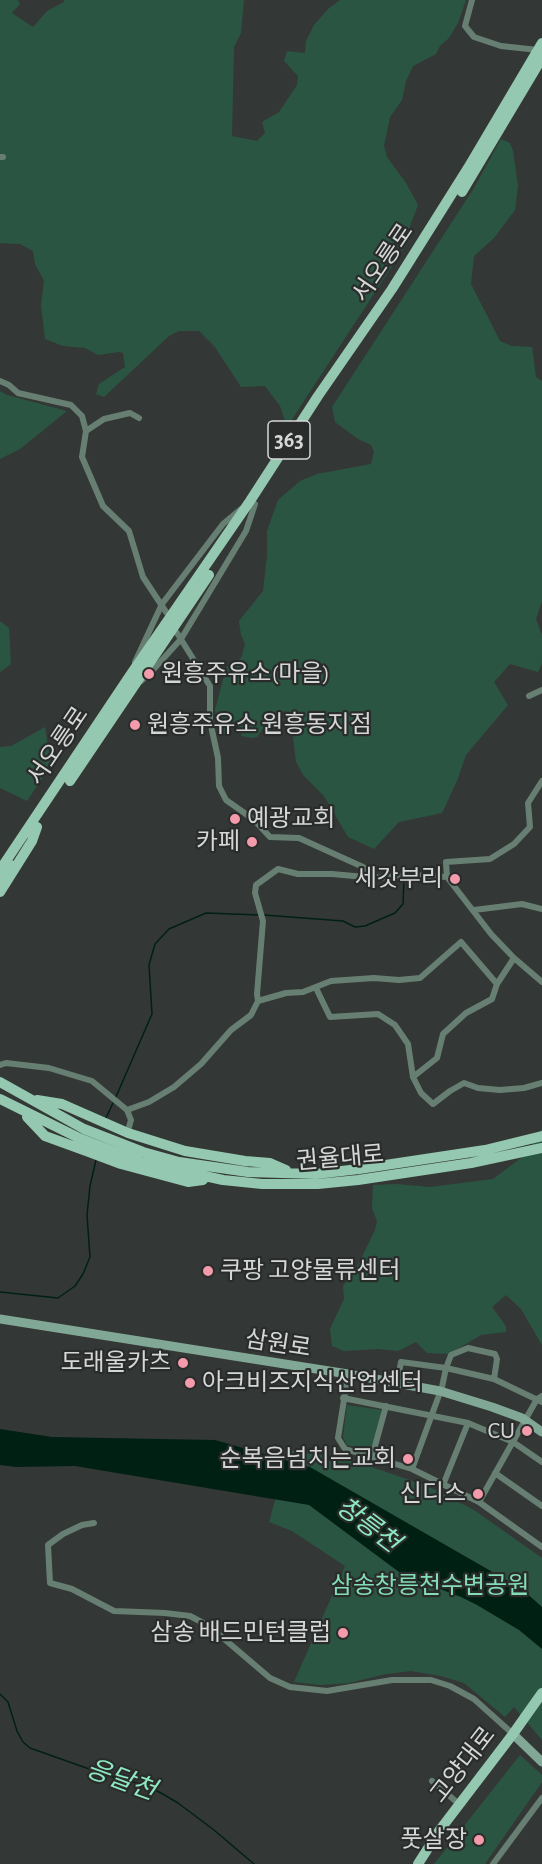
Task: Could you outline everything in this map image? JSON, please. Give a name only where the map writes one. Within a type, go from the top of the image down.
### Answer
[{"type":"main road","name":"서오릉로","points":[[0,881],[131,689],[253,503],[318,396],[431,229],[541,50]]},
{"type":"main road","name":"서오릉로","points":[[0,870],[131,674],[253,503]]},
{"type":"main road","points":[[0,892],[32,841],[37,827]]},
{"type":"main road","points":[[0,861],[26,831]]},
{"type":"main road","points":[[0,1082],[83,1134]]},
{"type":"main road","points":[[28,1098],[62,1104],[128,1133],[185,1151],[270,1163],[292,1173]]},
{"type":"main road","points":[[0,1099],[20,1110],[142,1157]]},
{"type":"main road","points":[[20,1110],[45,1136],[121,1164],[188,1182],[214,1179]]},
{"type":"main road","name":"권율대로","points":[[142,1157],[248,1172],[316,1174],[485,1150],[542,1136]]},
{"type":"main road","name":"권율대로","points":[[142,1157],[214,1179],[262,1184],[318,1184],[471,1163],[542,1148]]},
{"type":"main road","name":"삼원로","points":[[0,1319],[348,1374],[440,1391],[525,1420],[542,1432]]},
{"type":"main road","name":"고양대로","points":[[418,1864],[439,1831],[542,1693]]},
{"type":"main road","points":[[513,1734],[542,1762]]},
{"type":"street","points":[[472,0],[465,26],[474,37],[501,46],[541,50]]},
{"type":"street","points":[[0,381],[18,393],[70,405],[82,416],[86,431],[82,457],[103,506],[129,531],[143,577],[166,612]]},
{"type":"street","points":[[86,431],[104,419],[130,414],[139,418]]},
{"type":"street","name":"서오릉로","points":[[131,674],[162,604],[223,524],[253,503]]},
{"type":"street","name":"서오릉로","points":[[131,689],[152,671],[179,636],[246,531],[253,503]]},
{"type":"street","points":[[179,636],[210,686],[210,721],[218,758],[219,786],[226,800],[253,819],[270,837],[299,838],[363,867],[376,878]]},
{"type":"street","points":[[529,696],[542,690]]},
{"type":"street","points":[[542,782],[528,803],[530,827],[514,844],[490,859],[446,862],[447,877],[491,934],[542,982]]},
{"type":"street","points":[[127,1110],[149,1102],[183,1079],[201,1064],[231,1030],[251,1015],[258,1001],[262,915],[255,893],[256,885],[278,869],[298,874],[376,878],[447,877]]},
{"type":"street","points":[[474,910],[522,904],[542,909]]},
{"type":"street","points":[[258,1001],[286,993],[303,992],[331,981],[420,978],[461,942],[497,984]]},
{"type":"street","points":[[413,1077],[437,1059],[443,1034],[466,1013],[492,999],[497,984],[514,958]]},
{"type":"street","points":[[316,988],[330,1017],[378,1014],[395,1025],[408,1044],[413,1077],[421,1093],[433,1104],[464,1083],[478,1088],[500,1090],[524,1088],[542,1083]]},
{"type":"street","points":[[0,1065],[6,1063],[49,1068],[92,1081],[112,1097],[127,1110],[131,1120],[121,1164]]},
{"type":"street","points":[[412,1470],[451,1355],[468,1348],[495,1354],[497,1359],[494,1378]]},
{"type":"street","points":[[397,1383],[401,1362],[494,1378],[540,1399],[525,1420],[479,1502]]},
{"type":"street","points":[[348,1374],[338,1437],[345,1449],[412,1470],[479,1502],[542,1547]]},
{"type":"street","points":[[343,1398],[468,1423],[513,1442],[542,1462]]},
{"type":"street","points":[[372,1457],[386,1406]]},
{"type":"street","points":[[443,1485],[468,1423]]},
{"type":"street","points":[[495,1473],[542,1506]]},
{"type":"street","points":[[94,1523],[82,1525],[63,1534],[48,1545],[50,1583],[72,1589],[114,1611],[190,1616],[209,1626],[270,1678],[291,1687],[327,1691],[392,1680],[431,1680],[450,1686],[474,1699],[513,1734]]},
{"type":"street","points":[[432,1781],[459,1804]]},
{"type":"street","points":[[493,1864],[542,1798]]},
{"type":"green space","points":[[0,0],[18,0],[20,4],[12,13],[33,27],[47,11],[64,0],[244,0],[241,33],[234,47],[232,136],[257,141],[265,133],[262,122],[279,112],[297,85],[298,76],[284,61],[287,51],[305,53],[306,41],[314,25],[328,9],[340,0],[466,0],[458,23],[449,38],[440,46],[436,54],[413,66],[406,81],[402,100],[390,117],[384,146],[387,157],[406,183],[418,205],[410,226],[413,234],[287,427],[280,406],[265,386],[241,387],[215,347],[199,331],[179,331],[169,336],[104,397],[96,394],[99,384],[125,367],[123,353],[98,355],[85,348],[63,346],[45,339],[41,305],[44,281],[35,264],[33,251],[20,244],[0,243]]},
{"type":"green space","points":[[501,139],[510,143],[513,151],[518,186],[515,210],[494,238],[474,256],[471,284],[500,341],[512,346],[532,347],[536,377],[542,381],[542,601],[536,619],[542,635],[542,663],[538,672],[510,664],[494,682],[508,705],[466,755],[442,813],[399,822],[374,849],[348,837],[324,796],[304,776],[296,762],[291,721],[286,711],[273,714],[257,737],[251,738],[242,736],[237,725],[222,735],[219,732],[215,710],[226,668],[241,658],[245,644],[239,621],[263,591],[267,531],[278,500],[300,481],[317,474],[371,464],[374,452],[371,445],[358,439],[335,422],[332,407],[474,188]]},
{"type":"green space","points":[[0,391],[7,395],[67,411],[20,449],[0,459]]},
{"type":"green space","points":[[0,621],[9,628],[11,664],[0,672]]},
{"type":"green space","points":[[45,727],[51,765],[27,801],[0,788],[0,747],[11,746]]},
{"type":"green space","points":[[542,1129],[542,1345],[521,1309],[506,1295],[492,1307],[506,1326],[506,1332],[481,1335],[449,1354],[427,1353],[416,1342],[398,1351],[378,1349],[344,1351],[332,1346],[330,1329],[344,1299],[343,1286],[355,1271],[375,1230],[377,1221],[372,1208],[373,1185],[396,1184],[430,1187],[493,1179],[525,1155]]},
{"type":"green space","points":[[347,1405],[382,1410],[372,1451],[347,1445],[343,1437]]},
{"type":"green space","name":"삼송창릉천수변공원","points":[[289,1450],[351,1460],[427,1486],[474,1510],[542,1558],[542,1740],[514,1707],[505,1717],[464,1683],[441,1676],[411,1671],[386,1674],[349,1683],[321,1685],[294,1682],[345,1566],[292,1531],[269,1522]]},
{"type":"green space","points":[[520,1755],[542,1775],[542,1782],[485,1864],[434,1864]]},
{"type":"water","name":"창릉천","points":[[0,1429],[52,1437],[215,1440],[310,1467],[522,1589],[542,1607],[542,1649],[519,1630],[477,1605],[403,1575],[309,1505],[75,1466],[0,1465]]},
{"type":"waterway","points":[[264,915],[343,921],[355,927],[365,926],[395,913],[403,904],[404,881]]},
{"type":"waterway","points":[[115,1099],[152,1014],[149,965],[155,944],[169,929],[206,913],[259,915]]},
{"type":"waterway","points":[[106,1118],[113,1103]]},
{"type":"waterway","points":[[0,1292],[58,1298],[75,1286],[90,1257],[87,1215],[96,1160]]},
{"type":"waterway","name":"응달천","points":[[0,1694],[8,1702],[23,1742],[30,1748],[109,1776],[141,1784],[161,1793],[214,1830],[254,1864]]},
{"type":"place","name":"원흥주유소(마을)","points":[[149,674]]},
{"type":"place","name":"원흥주유소 원흥동지점","points":[[135,725]]},
{"type":"place","name":"예광교회","points":[[235,819]]},
{"type":"place","name":"카페","points":[[252,842]]},
{"type":"place","name":"세갓부리","points":[[455,879]]},
{"type":"place","name":"쿠팡 고양물류센터","points":[[208,1271]]},
{"type":"place","name":"도래울카츠","points":[[183,1363]]},
{"type":"place","name":"아크비즈지식산업센터","points":[[190,1383]]},
{"type":"place","name":"CU","points":[[527,1431]]},
{"type":"place","name":"순복음넘치는교회","points":[[408,1459]]},
{"type":"place","name":"신디스","points":[[478,1494]]},
{"type":"place","name":"삼송 배드민턴클럽","points":[[343,1633]]},
{"type":"place","name":"풋살장","points":[[479,1840]]}]
